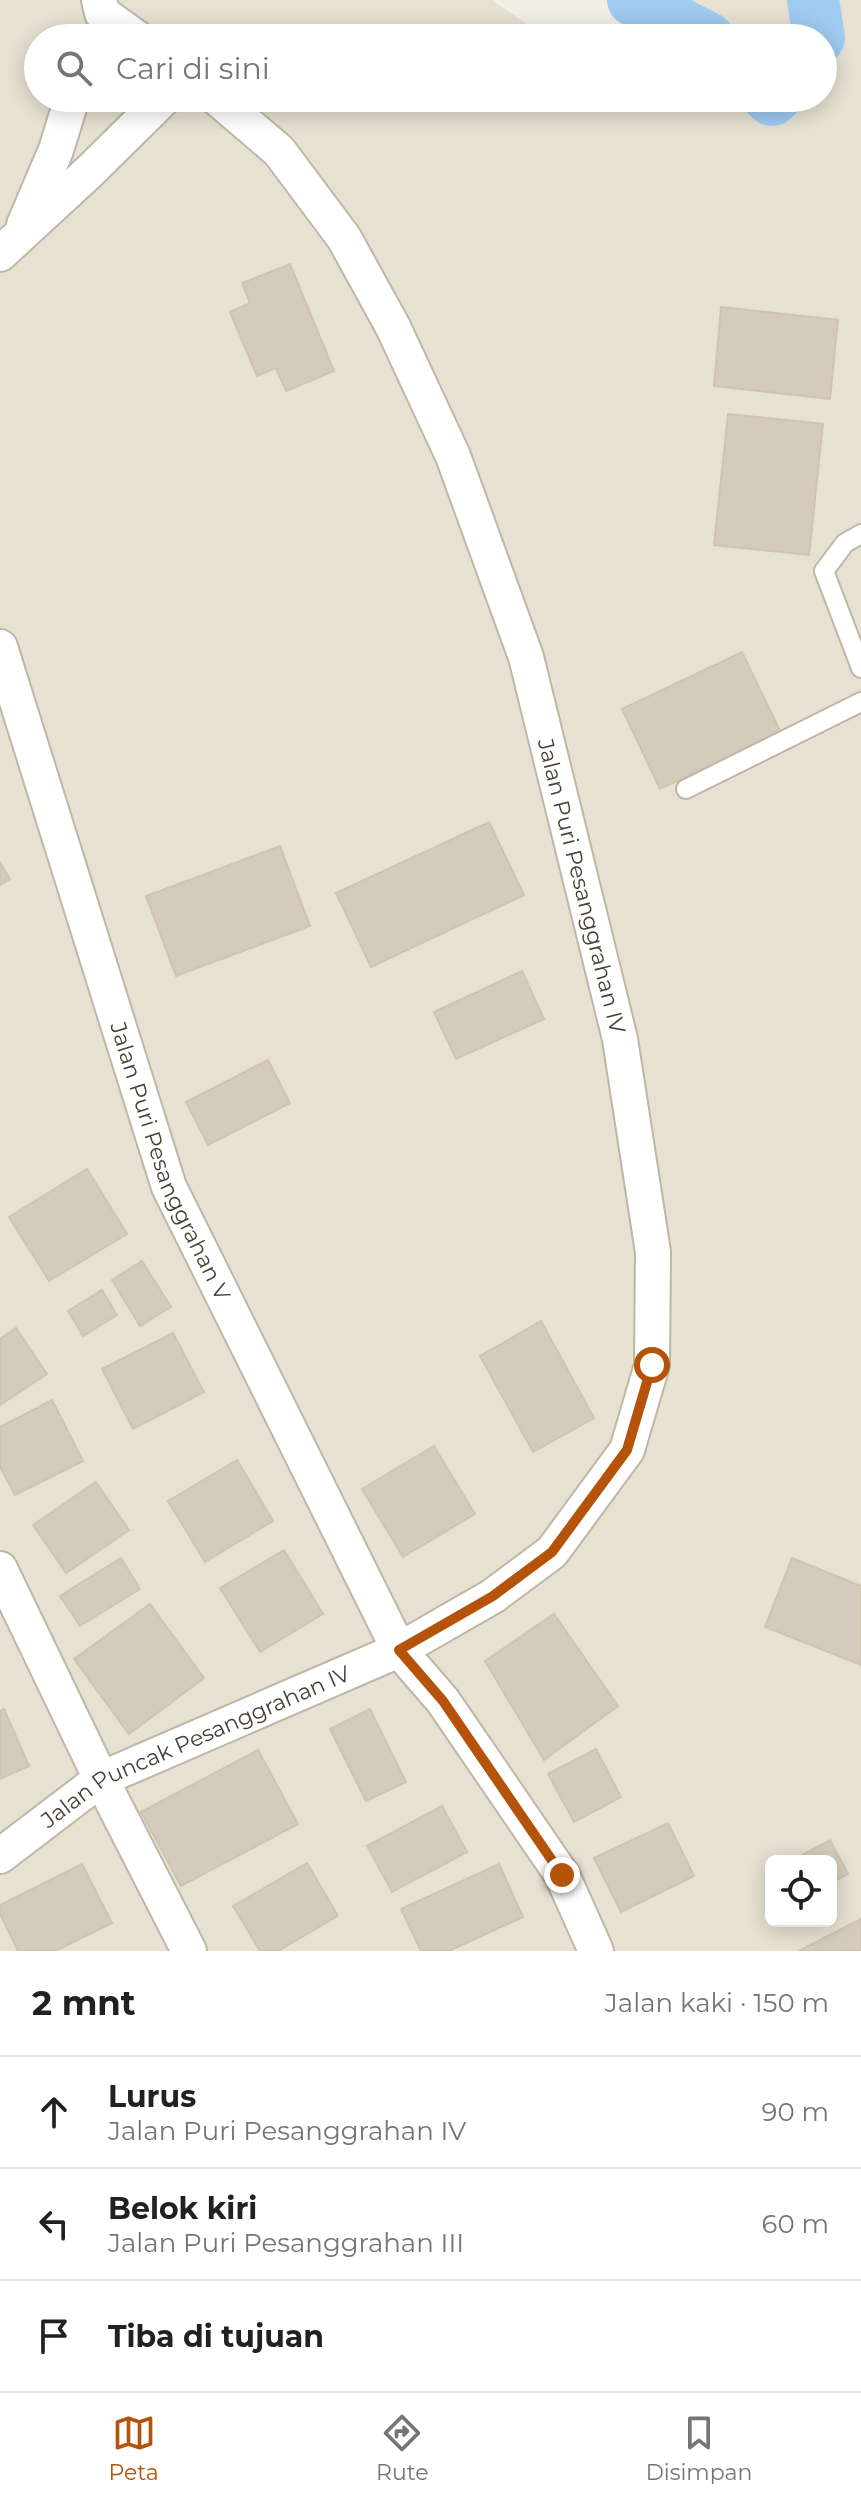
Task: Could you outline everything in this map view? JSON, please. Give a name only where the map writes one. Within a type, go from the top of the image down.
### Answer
[{"type":"street","points":[[10,245],[56,150],[68,112]]},
{"type":"street","points":[[10,245],[149,112]]},
{"type":"street","name":"Jalan Puri Pesanggrahan IV","points":[[233,112],[279,151],[344,238],[393,327],[453,456],[526,657],[620,1039],[653,1252],[652,1365],[627,1450],[552,1552],[493,1596],[399,1650]]},
{"type":"street","name":"Jalan Puri Pesanggrahan V","points":[[0,647],[169,1187],[399,1650],[443,1701],[562,1875],[596,1951]]},
{"type":"street","points":[[0,1569],[101,1779],[189,1951]]},
{"type":"street","name":"Jalan Puncak Pesanggrahan IV","points":[[0,1856],[101,1779],[399,1650]]},
{"type":"lane","points":[[861,534],[845,543],[824,571],[861,668]]},
{"type":"lane","points":[[686,789],[861,702]]},
{"type":"shaded area","points":[[0,0],[492,0],[527,24],[24,24],[24,112],[837,112],[837,24],[623,24],[628,0],[861,0],[861,1951],[0,1951]]},
{"type":"building","points":[[290,264],[334,371],[286,391],[276,368],[257,376],[230,312],[250,303],[242,283]]},
{"type":"building","points":[[721,307],[838,320],[830,399],[714,386]]},
{"type":"building","points":[[728,414],[823,424],[809,555],[714,545]]},
{"type":"building","points":[[742,652],[781,733],[660,789],[622,709]]},
{"type":"building","points":[[489,822],[524,895],[371,967],[336,893]]},
{"type":"building","points":[[280,846],[310,926],[176,976],[146,896]]},
{"type":"building","points":[[0,863],[10,879],[0,885]]},
{"type":"building","points":[[522,971],[544,1019],[456,1059],[434,1012]]},
{"type":"building","points":[[268,1060],[290,1103],[208,1145],[186,1102]]},
{"type":"building","points":[[87,1169],[127,1234],[49,1281],[9,1217]]},
{"type":"building","points":[[142,1261],[171,1307],[140,1326],[112,1280]]},
{"type":"building","points":[[102,1290],[117,1315],[83,1336],[68,1311]]},
{"type":"building","points":[[541,1321],[594,1418],[533,1452],[480,1356]]},
{"type":"building","points":[[16,1328],[47,1374],[0,1405],[0,1339]]},
{"type":"building","points":[[173,1333],[204,1392],[133,1429],[102,1369]]},
{"type":"building","points":[[52,1400],[83,1461],[15,1495],[0,1467],[0,1427]]},
{"type":"building","points":[[434,1446],[475,1514],[403,1557],[362,1489]]},
{"type":"building","points":[[237,1460],[273,1521],[205,1562],[168,1501]]},
{"type":"building","points":[[96,1482],[129,1530],[66,1573],[33,1525]]},
{"type":"building","points":[[284,1550],[323,1614],[260,1652],[220,1588]]},
{"type":"building","points":[[121,1558],[140,1589],[80,1626],[60,1596]]},
{"type":"building","points":[[792,1558],[861,1586],[861,1665],[765,1627]]},
{"type":"building","points":[[150,1604],[204,1678],[129,1734],[74,1659]]},
{"type":"building","points":[[554,1614],[618,1706],[544,1760],[485,1661]]},
{"type":"building","points":[[4,1709],[29,1766],[0,1779],[0,1711]]},
{"type":"building","points":[[370,1709],[406,1782],[366,1801],[330,1729]]},
{"type":"building","points":[[596,1749],[621,1797],[574,1822],[548,1774]]},
{"type":"building","points":[[258,1750],[298,1824],[181,1886],[141,1812]]},
{"type":"building","points":[[442,1806],[467,1852],[392,1892],[367,1846]]},
{"type":"building","points":[[668,1823],[694,1876],[621,1912],[594,1858]]},
{"type":"building","points":[[830,1840],[848,1874],[837,1880],[837,1855],[802,1855]]},
{"type":"building","points":[[307,1863],[338,1916],[278,1951],[260,1951],[233,1906]]},
{"type":"building","points":[[82,1864],[112,1923],[55,1951],[18,1951],[0,1914],[0,1905]]},
{"type":"building","points":[[499,1864],[523,1917],[449,1951],[421,1951],[401,1909]]},
{"type":"building","points":[[861,1919],[861,1951],[799,1951]]},
{"type":"waterway","points":[[633,0],[680,24]]},
{"type":"waterway","points":[[813,0],[817,24]]},
{"type":"route","points":[[562,1875],[443,1701],[399,1650],[493,1596],[552,1552],[627,1450],[652,1365]]}]
